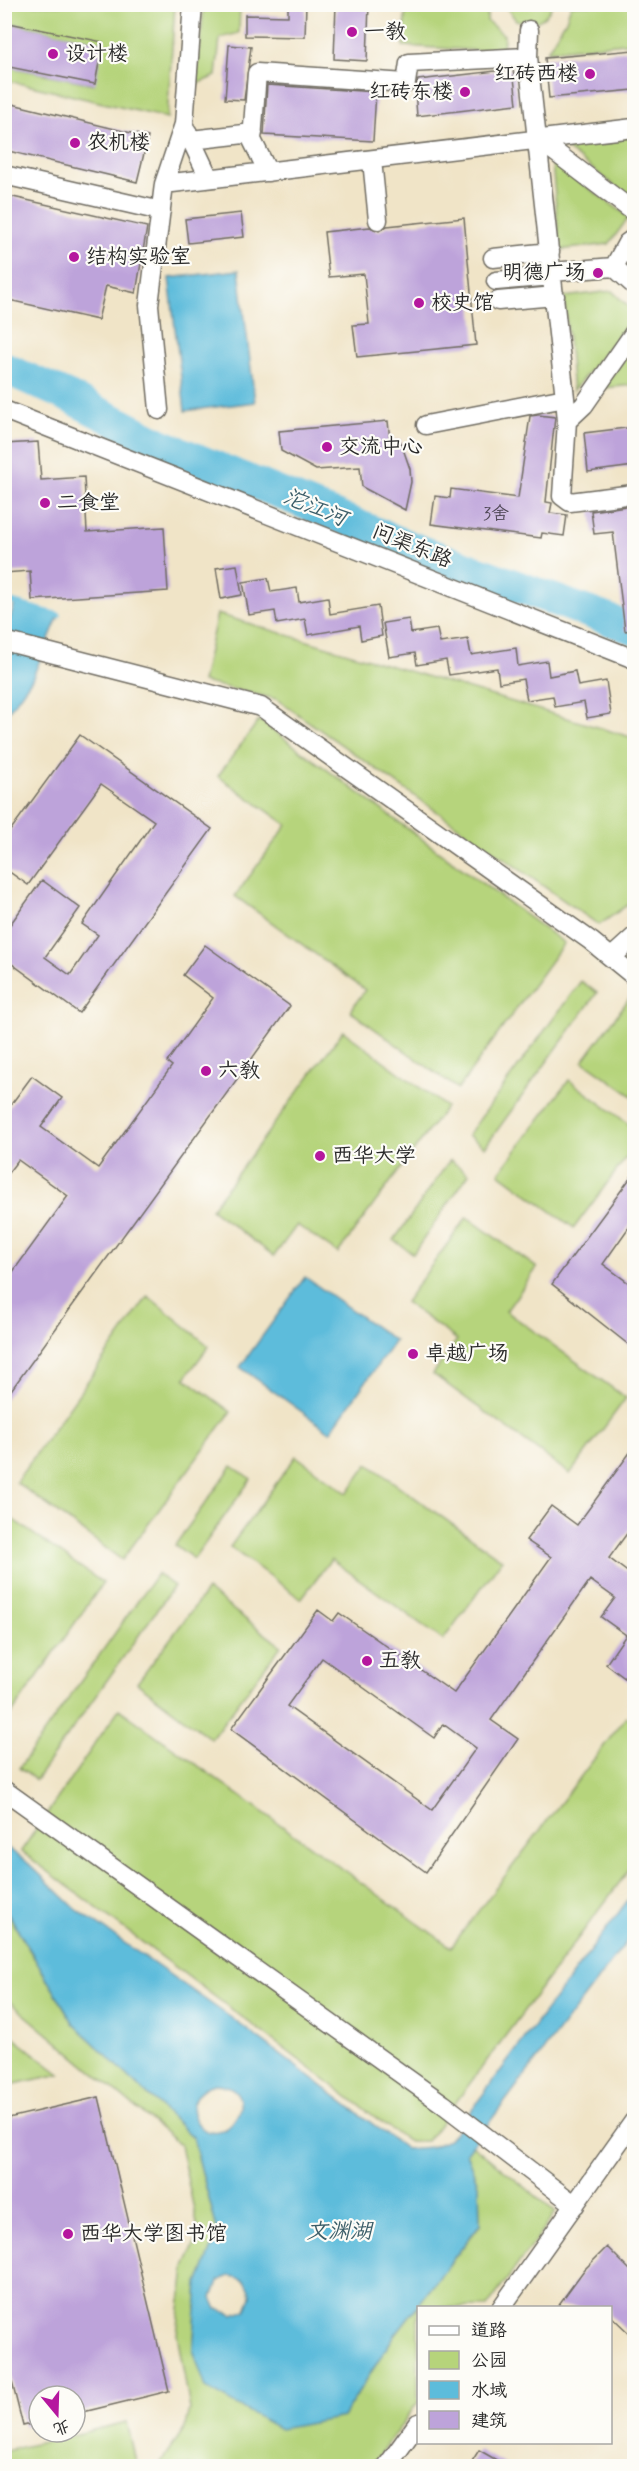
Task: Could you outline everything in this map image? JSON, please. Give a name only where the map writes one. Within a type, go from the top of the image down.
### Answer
[{"type":"street","points":[[159,410],[150,305],[164,184],[188,132],[192,4]]},
{"type":"street","points":[[529,30],[528,57],[567,421],[562,496],[570,502],[634,494]]},
{"type":"street","points":[[268,172],[252,140],[257,73],[406,83],[409,63],[528,57]]},
{"type":"street","points":[[164,184],[634,128]]},
{"type":"street","points":[[188,132],[253,133]]},
{"type":"street","points":[[188,132],[209,178]]},
{"type":"street","points":[[538,139],[634,212]]},
{"type":"street","points":[[372,160],[378,220]]},
{"type":"street","points":[[4,175],[161,211]]},
{"type":"street","points":[[614,267],[627,243],[634,238]]},
{"type":"street","points":[[493,258],[550,252]]},
{"type":"street","points":[[496,281],[614,267],[634,285]]},
{"type":"street","points":[[498,301],[555,296]]},
{"type":"street","points":[[567,421],[584,405],[634,333]]},
{"type":"street","points":[[426,425],[565,398]]},
{"type":"street","name":"问渠东路","points":[[4,410],[634,659]]},
{"type":"street","points":[[4,640],[50,654],[261,707],[612,957],[634,976]]},
{"type":"street","points":[[612,957],[634,937]]},
{"type":"street","points":[[4,1790],[443,2104],[575,2205]]},
{"type":"street","points":[[502,2306],[634,2121]]},
{"type":"street","points":[[387,2466],[417,2424]]},
{"type":"green space","points":[[5,5],[175,5],[167,118],[5,80],[5,66],[94,84],[103,43],[5,22]]},
{"type":"green space","points":[[204,5],[240,5],[239,33],[220,38],[216,76],[196,84]]},
{"type":"green space","points":[[406,5],[488,5],[487,21],[504,35],[503,52],[403,46]]},
{"type":"green space","points":[[504,5],[552,5],[542,19],[527,23],[516,20]]},
{"type":"green space","points":[[571,5],[634,5],[634,42],[547,51],[566,20]]},
{"type":"green space","points":[[634,135],[634,200],[557,142]]},
{"type":"green space","points":[[552,162],[629,217],[609,244],[560,250]]},
{"type":"green space","points":[[612,291],[634,312],[634,316],[573,391],[564,297]]},
{"type":"green space","points":[[634,345],[634,385],[602,388]]},
{"type":"green space","points":[[217,614],[634,738],[634,900],[599,925],[276,699],[202,682]]},
{"type":"green space","points":[[259,720],[564,943],[458,1089],[350,1011],[365,990],[235,896],[287,825],[218,776]]},
{"type":"green space","points":[[581,981],[597,993],[485,1147],[468,1135]]},
{"type":"green space","points":[[634,992],[634,1097],[583,1061]]},
{"type":"green space","points":[[343,1031],[446,1107],[338,1253],[297,1225],[274,1256],[211,1209]]},
{"type":"green space","points":[[569,1080],[634,1128],[634,1147],[574,1228],[499,1173]]},
{"type":"green space","points":[[450,1160],[469,1174],[413,1254],[394,1240]]},
{"type":"green space","points":[[467,1217],[537,1268],[506,1311],[626,1398],[570,1474],[433,1374],[457,1340],[405,1302]]},
{"type":"green space","points":[[148,1296],[209,1346],[185,1378],[231,1412],[122,1560],[16,1482]]},
{"type":"green space","points":[[296,1456],[347,1493],[368,1464],[502,1560],[443,1640],[331,1559],[301,1599],[230,1547]]},
{"type":"green space","points":[[232,1466],[251,1479],[194,1559],[175,1545]]},
{"type":"green space","points":[[5,1514],[103,1583],[5,1723]]},
{"type":"green space","points":[[157,1574],[174,1586],[36,1780],[19,1768]]},
{"type":"green space","points":[[207,1590],[281,1646],[211,1739],[137,1683]]},
{"type":"green space","points":[[119,1709],[451,1947],[626,1717],[634,1723],[634,1863],[427,2141],[407,2141],[21,1851]]},
{"type":"green space","points":[[4,1908],[74,2024],[193,2138],[218,2233],[198,2284],[193,2350],[343,2417],[394,2336],[417,2306],[417,2403],[372,2466],[159,2466],[186,2426],[190,2409],[177,2334],[185,2268],[199,2233],[180,2145],[5,1998]]},
{"type":"green space","points":[[5,2031],[60,2074],[5,2086]]},
{"type":"green space","points":[[472,2145],[556,2212],[488,2306],[417,2306],[480,2225],[479,2187],[466,2153]]},
{"type":"green space","points":[[127,2422],[137,2466],[5,2466],[5,2451],[34,2444],[87,2444],[87,2432]]},
{"type":"water","points":[[239,270],[255,402],[185,411],[169,278]]},
{"type":"water","points":[[15,603],[59,615],[32,679],[5,716],[5,634]]},
{"type":"water","points":[[305,1277],[395,1341],[330,1432],[240,1367]]},
{"type":"water","name":"文渊湖","points":[[5,1846],[28,1863],[76,1909],[230,2017],[406,2149],[431,2147],[449,2140],[634,1892],[634,1932],[466,2153],[479,2187],[480,2224],[394,2336],[343,2417],[280,2429],[206,2388],[193,2350],[198,2284],[218,2233],[193,2138],[74,2024],[5,1908]],"holes":[[[214,2084],[231,2088],[239,2096],[240,2108],[235,2119],[227,2128],[216,2132],[205,2130],[195,2119],[193,2113],[192,2107],[196,2097],[203,2089]],[[230,2276],[239,2278],[249,2288],[251,2297],[246,2310],[234,2315],[217,2309],[212,2298],[218,2281]]]},
{"type":"building","points":[[288,4],[306,4],[305,37],[245,36],[245,15],[288,16]]},
{"type":"building","name":"一教","points":[[336,4],[369,4],[367,61],[334,59]]},
{"type":"building","name":"设计楼","points":[[4,22],[103,42],[95,84],[4,66]]},
{"type":"building","points":[[229,45],[251,47],[244,100],[225,99]]},
{"type":"building","name":"红砖西楼","points":[[634,50],[634,90],[549,98],[545,58]]},
{"type":"building","name":"红砖东楼","points":[[513,69],[517,104],[417,116],[415,90],[418,80]]},
{"type":"building","points":[[267,85],[376,92],[373,141],[264,135]]},
{"type":"building","name":"农机楼","points":[[4,102],[148,137],[137,182],[4,150]]},
{"type":"building","name":"结构实验室","points":[[4,195],[147,227],[136,293],[106,286],[98,320],[4,299]]},
{"type":"building","points":[[241,213],[244,237],[188,243],[185,219]]},
{"type":"building","name":"校史馆","points":[[464,218],[476,345],[357,357],[353,325],[369,324],[364,274],[329,277],[324,232],[370,227],[379,231],[387,226]]},
{"type":"building","points":[[530,416],[555,417],[546,502],[552,503],[550,513],[567,515],[564,536],[542,533],[541,538],[431,524],[435,496],[450,498],[451,489],[518,498]]},
{"type":"building","name":"交流中心","points":[[388,421],[390,441],[400,440],[410,469],[411,482],[405,510],[362,487],[360,467],[316,470],[281,451],[279,431]]},
{"type":"building","points":[[634,427],[634,466],[588,472],[584,433]]},
{"type":"building","name":"二食堂","points":[[38,442],[41,480],[84,477],[87,532],[164,527],[168,591],[32,600],[30,571],[4,573],[4,444]]},
{"type":"building","points":[[634,505],[634,630],[625,631],[613,532],[594,534],[591,511]]},
{"type":"building","points":[[237,565],[242,595],[221,599],[216,568]]},
{"type":"building","points":[[268,578],[271,592],[297,588],[299,602],[328,597],[330,614],[378,606],[382,636],[361,640],[359,626],[308,635],[305,619],[277,624],[275,611],[249,615],[243,582]]},
{"type":"building","points":[[409,619],[411,633],[437,629],[440,643],[468,639],[471,655],[516,648],[518,666],[547,661],[549,676],[575,671],[578,686],[606,681],[611,714],[587,718],[584,702],[555,707],[553,696],[527,700],[523,679],[499,683],[497,668],[449,675],[446,660],[417,665],[415,653],[389,657],[383,623]]},
{"type":"building","points":[[80,735],[212,829],[79,1013],[4,958],[4,933],[42,880],[80,908],[45,957],[70,975],[98,935],[82,924],[154,821],[101,784],[28,885],[4,868],[4,839]]},
{"type":"building","points":[[205,945],[290,1006],[4,1400],[4,1284],[68,1196],[18,1160],[4,1178],[4,1114],[32,1076],[62,1098],[41,1127],[98,1168],[172,1066],[167,1062],[213,998],[183,975]]},
{"type":"building","points":[[634,1173],[634,1220],[603,1264],[634,1287],[634,1349],[552,1284]]},
{"type":"building","name":"五教","points":[[634,1447],[634,1524],[609,1558],[634,1577],[634,1685],[606,1664],[626,1635],[601,1617],[615,1598],[590,1580],[491,1720],[518,1739],[426,1872],[231,1729],[318,1610],[333,1621],[339,1613],[454,1693],[551,1557],[526,1540],[551,1506],[577,1525]],"holes":[[[322,1658],[434,1738],[443,1724],[476,1748],[432,1810],[287,1706]]]},
{"type":"building","name":"西华大学图书馆","points":[[99,2097],[169,2391],[87,2411],[87,2384],[27,2384],[27,2425],[23,2426],[4,2350],[4,2119]]},
{"type":"building","points":[[607,2247],[634,2274],[634,2338],[612,2317],[612,2306],[558,2306],[584,2270]]},
{"type":"building","points":[[479,2450],[507,2466],[469,2466]]},
{"type":"waterway","name":"沱江河","points":[[4,368],[67,396],[160,444],[413,548],[634,629]]},
{"type":"waterway","points":[[4,600],[59,615]]},
{"type":"place","name":"一教","points":[[352,32]]},
{"type":"place","name":"设计楼","points":[[53,54]]},
{"type":"place","name":"红砖西楼","points":[[590,74]]},
{"type":"place","name":"红砖东楼","points":[[465,92]]},
{"type":"place","name":"农机楼","points":[[75,143]]},
{"type":"place","name":"结构实验室","points":[[74,257]]},
{"type":"place","name":"明德广场","points":[[598,273]]},
{"type":"place","name":"校史馆","points":[[419,303]]},
{"type":"place","name":"交流中心","points":[[327,447]]},
{"type":"place","name":"二食堂","points":[[45,503]]},
{"type":"place","name":"六教","points":[[206,1071]]},
{"type":"place","name":"西华大学","points":[[320,1156]]},
{"type":"place","name":"卓越广场","points":[[413,1354]]},
{"type":"place","name":"五教","points":[[367,1661]]},
{"type":"place","name":"西华大学图书馆","points":[[68,2234]]}]
